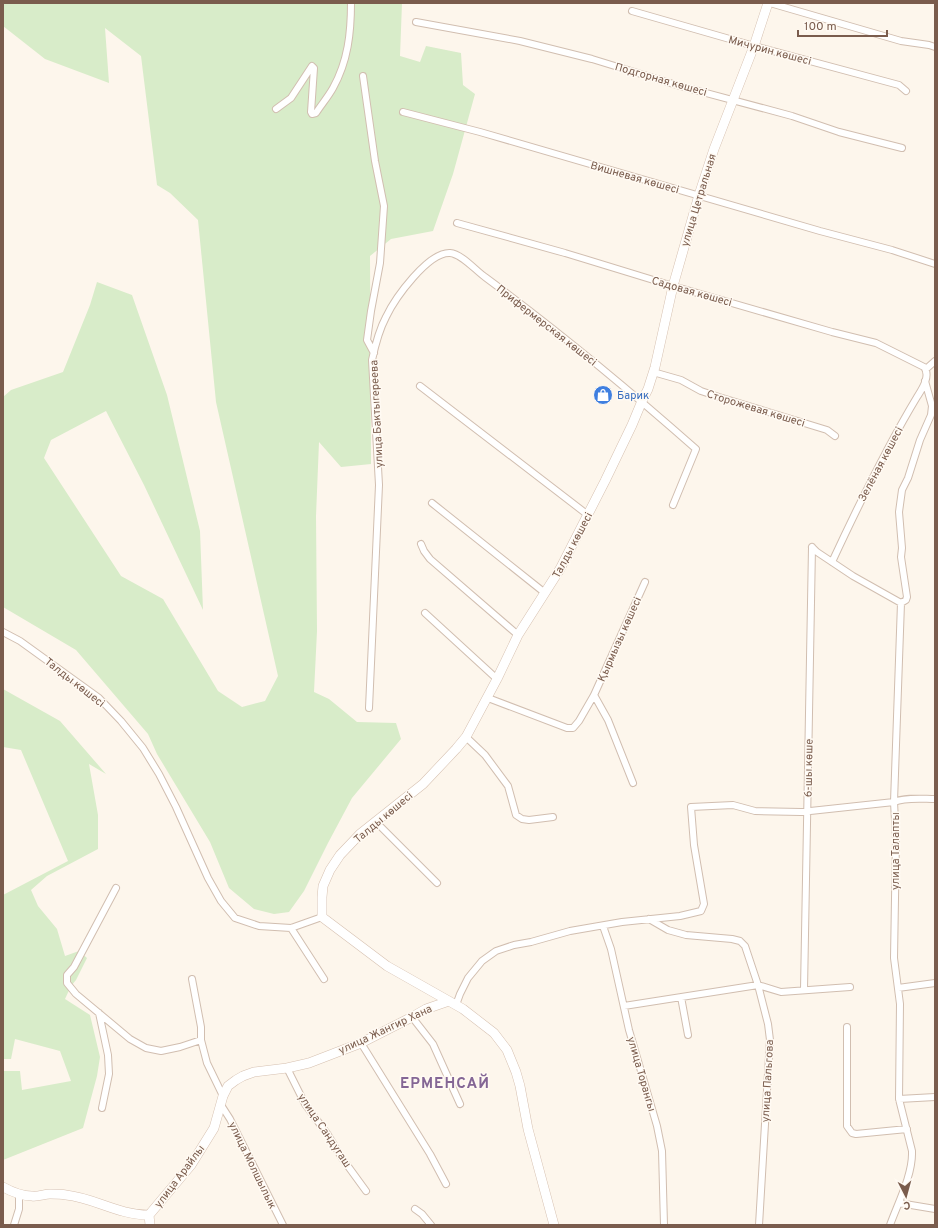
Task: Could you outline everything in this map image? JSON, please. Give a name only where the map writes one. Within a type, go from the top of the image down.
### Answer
[{"type":"street","points":[[276,109],[295,93],[312,66],[314,68],[311,112],[312,114],[316,113],[333,88],[347,55],[351,22],[351,3]]},
{"type":"street","points":[[769,3],[901,41],[935,47]]},
{"type":"street","name":"улица Цетральная","points":[[642,401],[648,389],[653,372],[673,286],[699,195],[714,149],[734,100],[769,3]]},
{"type":"street","name":"Мичурин көшесі","points":[[632,11],[899,85],[906,91]]},
{"type":"street","name":"Подгорная көшесі","points":[[416,22],[520,41],[592,59],[680,86],[792,116],[839,132],[902,148]]},
{"type":"street","name":"улица Бактыгереева","points":[[363,76],[375,161],[384,206],[380,263],[367,340],[374,353],[372,360],[380,485],[369,708]]},
{"type":"street","name":"Вишневая көшесі","points":[[403,112],[480,132],[820,231],[892,250],[935,264]]},
{"type":"street","name":"Садовая көшесі","points":[[457,223],[565,253],[832,332],[876,343],[925,368]]},
{"type":"street","name":"Прифермерская көшесі","points":[[374,353],[385,317],[402,291],[424,266],[434,258],[448,253],[457,254],[483,276],[518,300],[642,401],[696,449],[673,505]]},
{"type":"street","points":[[925,368],[935,361]]},
{"type":"street","name":"Зелёная көшесі","points":[[832,562],[878,467],[922,390],[926,379],[925,368]]},
{"type":"street","name":"Сторожевая көшесі","points":[[653,372],[681,380],[701,391],[726,400],[827,430],[835,436]]},
{"type":"street","name":"улица Талапты","points":[[890,1225],[911,1167],[912,1151],[899,1099],[900,1019],[894,958],[896,839],[894,802],[904,601],[907,596],[901,557],[902,548],[899,512],[902,490],[908,478],[932,406],[925,382]]},
{"type":"street","points":[[420,386],[588,515]]},
{"type":"street","name":"Талды көшесі","points":[[3,632],[20,641],[99,698],[142,748],[159,774],[176,807],[208,878],[221,901],[235,918],[259,926],[291,928],[322,918],[323,886],[330,870],[345,850],[375,821],[423,784],[466,737],[488,698],[518,635],[569,553],[606,481],[642,401]]},
{"type":"street","points":[[432,503],[545,593]]},
{"type":"street","points":[[421,544],[430,559],[518,635]]},
{"type":"street","name":"6-шы көше","points":[[804,990],[812,546],[817,552],[832,562]]},
{"type":"street","points":[[832,562],[866,584],[904,601]]},
{"type":"street","name":"Қырмызы көшесі","points":[[488,698],[567,728],[573,728],[580,721],[594,695],[645,582]]},
{"type":"street","points":[[425,613],[497,679]]},
{"type":"street","name":"Қырмызы көшесі","points":[[594,695],[608,720],[633,783]]},
{"type":"street","points":[[466,737],[486,755],[508,786],[516,815],[522,820],[553,816]]},
{"type":"street","points":[[452,1003],[460,994],[468,978],[482,961],[496,951],[570,931],[622,922],[680,916],[701,911],[704,904],[694,845],[691,807],[733,805],[756,811],[792,813],[894,802],[908,799],[935,800]]},
{"type":"street","points":[[375,821],[437,883]]},
{"type":"street","points":[[116,888],[74,967],[67,975],[67,983],[130,1039],[146,1048],[161,1051],[202,1040]]},
{"type":"street","name":"улица Жангир Хана","points":[[322,918],[387,966],[452,1003],[494,1033],[507,1050],[520,1086],[528,1129],[554,1225]]},
{"type":"street","name":"улица Пальгова","points":[[649,919],[668,930],[686,935],[732,939],[740,941],[745,946],[758,985],[768,1024],[770,1040],[759,1225]]},
{"type":"street","name":"улица Торангы","points":[[603,926],[611,949],[629,1030],[657,1126],[662,1151],[664,1225]]},
{"type":"street","points":[[291,928],[324,979]]},
{"type":"street","name":"улица Молшылык","points":[[192,979],[207,1063],[230,1119],[282,1225]]},
{"type":"street","points":[[898,988],[935,984]]},
{"type":"street","points":[[624,1006],[758,985],[781,992],[850,987]]},
{"type":"street","points":[[681,997],[688,1035]]},
{"type":"street","name":"улица Жангир Хана","points":[[222,1101],[228,1086],[244,1076],[254,1072],[287,1068],[308,1063],[361,1043],[412,1018],[426,1009],[452,1003]]},
{"type":"street","points":[[99,1013],[108,1055],[109,1074],[102,1108]]},
{"type":"street","points":[[412,1018],[433,1044],[460,1104]]},
{"type":"street","points":[[847,1027],[847,1126],[856,1134],[907,1129]]},
{"type":"street","points":[[361,1043],[430,1154],[446,1184]]},
{"type":"street","name":"улица Сандугаш","points":[[287,1068],[305,1104],[366,1191]]},
{"type":"street","points":[[899,1099],[935,1097]]},
{"type":"street","name":"улица Арайлы","points":[[150,1220],[158,1206],[191,1165],[214,1128],[222,1101]]},
{"type":"street","points":[[3,1187],[19,1194],[33,1196],[50,1194],[77,1197],[150,1220]]},
{"type":"street","points":[[14,1225],[19,1209],[19,1194]]},
{"type":"street","points":[[899,1203],[935,1209]]},
{"type":"street","points":[[415,1209],[422,1214],[431,1225]]},
{"type":"green space","points":[[3,3],[402,3],[400,56],[420,62],[426,46],[461,53],[463,85],[475,94],[453,174],[433,231],[391,239],[370,256],[371,464],[341,467],[319,442],[316,516],[317,631],[314,692],[329,699],[357,722],[396,723],[401,739],[352,798],[304,891],[289,912],[274,914],[254,909],[229,888],[210,842],[157,754],[148,734],[76,650],[3,607],[3,397],[11,390],[63,372],[90,305],[97,282],[132,295],[167,395],[200,531],[203,610],[144,485],[106,411],[51,440],[44,458],[121,576],[163,599],[218,691],[242,707],[265,701],[278,676],[216,402],[198,220],[170,193],[157,185],[141,56],[105,28],[109,83],[45,59],[3,26]]},
{"type":"green space","points":[[3,689],[60,721],[106,774],[89,764],[98,815],[98,849],[47,876],[31,890],[38,906],[57,929],[65,956],[79,951],[87,958],[65,999],[90,1015],[100,1057],[97,1076],[83,1128],[3,1160],[3,1071],[20,1071],[22,1090],[71,1081],[60,1051],[15,1039],[11,1059],[3,1059],[3,895],[68,861],[21,750],[3,747]]},
{"type":"place","name":"Барик","points":[[603,395]]},
{"type":"district","name":"ЕРМЕНСАЙ","points":[[445,1083]]}]
